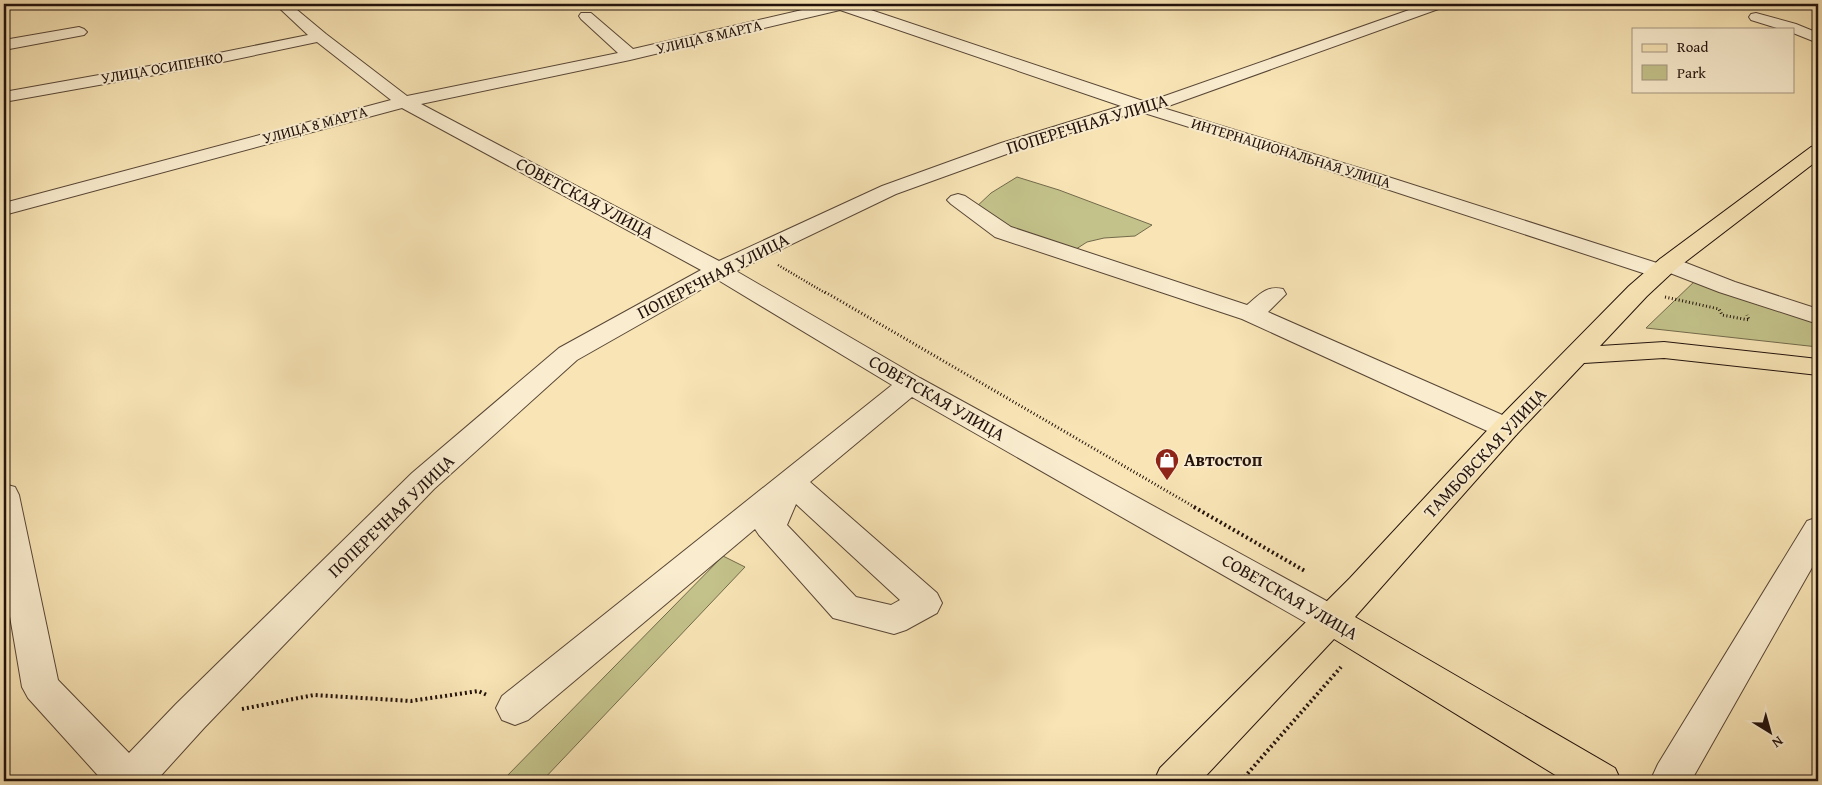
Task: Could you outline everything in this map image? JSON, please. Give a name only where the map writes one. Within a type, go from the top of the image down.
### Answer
[{"type":"main road","name":"ТАМБОВСКАЯ УЛИЦА","points":[[1174,781],[1331,620],[1506,428],[1638,291],[1664,268],[1818,151]]},
{"type":"main road","points":[[1578,355],[1664,350],[1818,367]]},
{"type":"main road","name":"СОВЕТСКАЯ УЛИЦА","points":[[1331,620],[1601,781]]},
{"type":"street","name":"СОВЕТСКАЯ УЛИЦА","points":[[282,4],[320,37],[404,102],[718,270],[910,384],[1331,620]]},
{"type":"street","name":"ИНТЕРНАЦИОНАЛЬНАЯ УЛИЦА","points":[[841,4],[973,51],[1142,107],[1727,287],[1818,317]]},
{"type":"street","name":"УЛИЦА 8 МАРТА","points":[[4,209],[404,102],[630,55],[841,4]]},
{"type":"street","name":"ПОПЕРЕЧНАЯ УЛИЦА","points":[[130,781],[190,716],[423,481],[568,354],[718,270],[889,190],[1008,147],[1118,112],[1164,102],[1439,4]]},
{"type":"street","points":[[586,16],[630,55]]},
{"type":"street","points":[[1756,18],[1793,28]]},
{"type":"street","points":[[1794,29],[1818,38]]},
{"type":"street","points":[[4,45],[79,32]]},
{"type":"street","name":"УЛИЦА ОСИПЕНКО","points":[[4,96],[203,61],[320,37]]},
{"type":"street","points":[[958,200],[1003,232],[1251,314],[1506,428]]},
{"type":"street","points":[[1251,314],[1274,294]]},
{"type":"street","points":[[515,708],[910,384]]},
{"type":"street","points":[[792,482],[813,501],[926,603],[894,620],[845,608],[770,527],[792,482]]},
{"type":"street","points":[[4,495],[41,687],[130,781]]},
{"type":"street","points":[[1672,777],[1818,529]]},
{"type":"path","points":[[755,252],[1305,571]]},
{"type":"path","points":[[1241,781],[1341,667]]},
{"type":"path","points":[[190,716],[234,711],[314,695],[410,701],[478,691],[515,708]]},
{"type":"green space","points":[[1017,177],[1059,190],[1152,225],[1135,236],[1104,238],[1087,242],[1070,253],[973,210],[991,193]]},
{"type":"green space","points":[[1697,279],[1818,320],[1818,347],[1646,328]]},
{"type":"green space","points":[[723,556],[745,567],[542,781],[502,781]]},
{"type":"place","name":"Автостоп","points":[[1167,481]]}]
